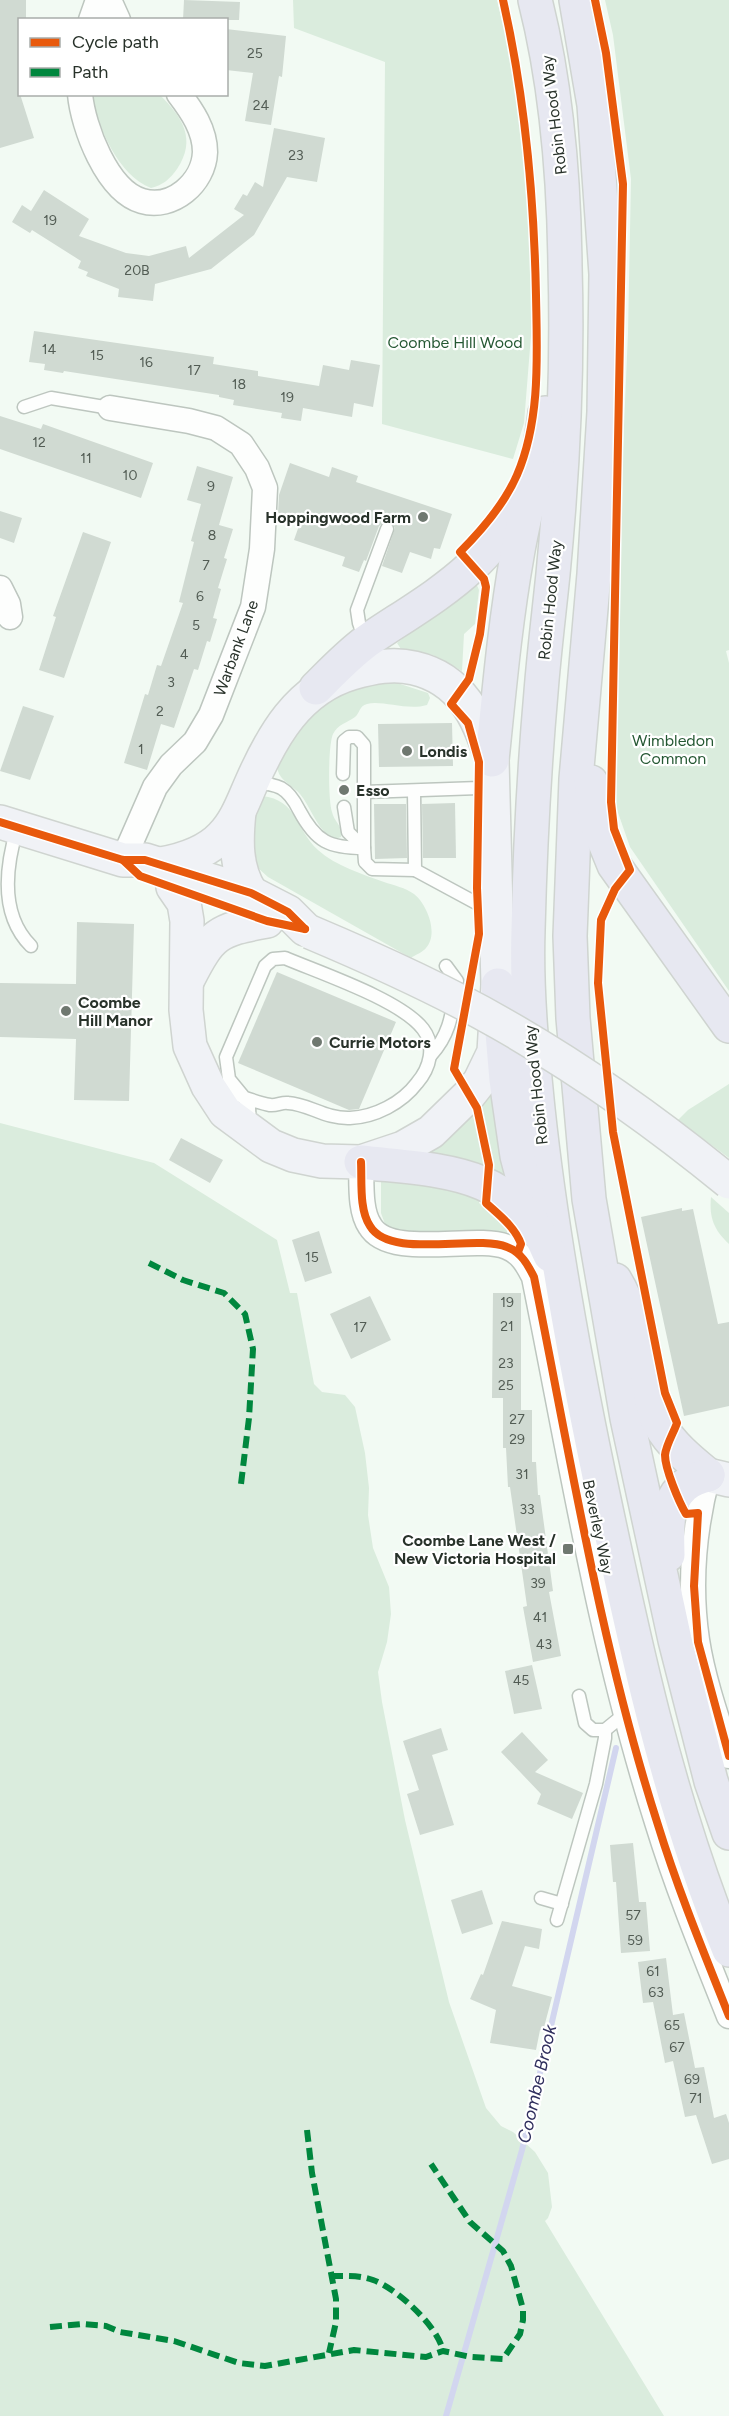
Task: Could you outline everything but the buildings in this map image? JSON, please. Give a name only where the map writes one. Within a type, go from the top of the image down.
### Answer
[{"type":"highway","name":"Robin Hood Way","points":[[535,0],[556,109],[564,208],[566,314],[564,419],[555,559],[534,777],[528,936],[528,1010],[541,1212]]},
{"type":"highway","points":[[576,0],[594,105],[606,274],[604,412],[576,779],[570,936],[573,1018],[589,1198],[627,1419],[675,1640],[711,1781],[729,1833]]},
{"type":"highway","points":[[493,769],[505,642],[516,559],[542,445],[564,208]]},
{"type":"highway","points":[[316,688],[346,658],[370,655],[472,566],[499,538],[529,494]]},
{"type":"highway","points":[[586,663],[591,776],[596,820],[614,865],[687,978],[729,1026]]},
{"type":"highway","points":[[498,985],[506,1080],[517,1156],[541,1212]]},
{"type":"highway","points":[[360,1162],[454,1173],[488,1184],[511,1200],[541,1212]]},
{"type":"highway","name":"Beverley Way","points":[[541,1212],[562,1286],[636,1649],[674,1790],[698,1866],[729,1950]]},
{"type":"highway","points":[[597,1250],[628,1303],[647,1372],[653,1406],[660,1425],[688,1459],[718,1477]]},
{"type":"highway","points":[[675,1640],[669,1566],[669,1516],[677,1491],[690,1481],[718,1477]]},
{"type":"main road","points":[[167,876],[183,903],[187,921],[186,1010],[190,1047],[208,1086],[225,1112],[271,1146],[293,1155],[322,1161],[360,1162],[404,1148],[431,1132],[480,1081],[494,1052],[498,985],[493,769],[484,733],[473,709],[459,692],[429,671],[370,655]]},
{"type":"main road","points":[[167,876],[178,861],[208,848],[223,835],[239,812],[282,726],[298,705],[316,688]]},
{"type":"main road","points":[[239,812],[236,844],[244,882],[251,893]]},
{"type":"main road","points":[[9,825],[123,861],[140,876],[167,876],[251,893],[288,912],[307,931]]},
{"type":"main road","points":[[167,876],[267,921],[307,931],[447,994],[546,1050],[638,1111],[729,1182]]},
{"type":"main road","points":[[188,979],[204,947],[221,933],[240,926],[267,921]]},
{"type":"street","points":[[92,18],[98,0]]},
{"type":"street","points":[[109,0],[117,18]]},
{"type":"street","points":[[80,96],[86,127],[93,145],[115,181],[128,195],[156,204],[177,198],[202,168],[205,150],[200,129],[194,114],[180,96]]},
{"type":"street","name":"Warbank Lane","points":[[110,408],[189,421],[216,428],[241,444],[257,468],[265,488],[261,549],[253,607],[211,715],[195,742],[171,765],[155,787],[123,861]]},
{"type":"street","points":[[0,588],[8,604],[10,617]]},
{"type":"street","name":"Beverley Way","points":[[360,1162],[364,1208],[370,1227],[380,1235],[395,1242],[417,1244],[506,1246],[518,1252],[534,1277],[596,1584],[626,1713],[657,1823],[683,1901],[729,2016]]},
{"type":"street","points":[[718,1477],[698,1513],[694,1586],[696,1630],[714,1708],[729,1756]]},
{"type":"lane","points":[[24,406],[51,398],[110,408]]},
{"type":"lane","points":[[370,655],[358,623],[357,610],[387,530]]},
{"type":"lane","points":[[343,774],[344,741],[349,737],[357,737],[364,745],[365,862],[372,869],[415,870],[478,904],[496,927]]},
{"type":"lane","points":[[364,792],[479,788],[493,769]]},
{"type":"lane","points":[[252,782],[271,784],[288,792],[306,822],[325,842],[334,846],[364,848]]},
{"type":"lane","points":[[414,792],[415,870]]},
{"type":"lane","points":[[344,807],[348,832],[364,848]]},
{"type":"lane","points":[[9,825],[7,873],[9,915],[21,938],[31,946]]},
{"type":"lane","points":[[251,1131],[249,1108],[243,1096],[229,1079],[226,1057],[265,966],[273,959],[285,958],[383,999],[422,1028],[428,1037],[431,1055]]},
{"type":"lane","points":[[208,1086],[272,1106],[288,1103],[330,1117],[363,1117],[386,1108],[406,1096],[423,1077],[431,1055],[445,1037],[457,981],[446,966]]},
{"type":"lane","points":[[579,1696],[585,1723],[593,1730],[604,1730],[626,1713]]},
{"type":"lane","points":[[557,1920],[596,1784],[605,1738],[604,1730]]},
{"type":"lane","points":[[541,1898],[562,1904]]},
{"type":"green space","name":"Coombe Hill Wood","points":[[293,0],[497,0],[509,49],[523,140],[530,220],[532,323],[524,423],[513,459],[382,424],[385,62],[294,28]]},
{"type":"green space","name":"Wimbledon Common","points":[[605,0],[729,0],[729,650],[726,651],[729,663],[729,991],[630,847],[615,804],[620,518],[628,333],[631,179],[613,35]]},
{"type":"green space","points":[[91,96],[161,96],[175,112],[184,129],[186,148],[183,158],[169,179],[151,188],[139,182],[119,161],[99,121]]},
{"type":"green space","points":[[476,583],[479,590],[475,624],[464,634],[462,671],[433,655],[401,649],[397,643]]},
{"type":"green space","points":[[391,681],[428,693],[430,698],[427,705],[419,707],[367,704],[362,706],[355,717],[335,731],[330,749],[330,796],[333,816],[342,833],[341,837],[332,838],[320,827],[300,794],[281,777],[278,771],[279,764],[299,729],[332,693],[352,687]]},
{"type":"green space","points":[[262,796],[283,803],[295,817],[310,842],[333,861],[414,894],[423,905],[430,920],[430,942],[425,949],[411,958],[268,877],[258,868],[252,860],[251,813]]},
{"type":"green space","points":[[729,1084],[729,1158],[678,1120],[688,1110]]},
{"type":"green space","points":[[492,1087],[506,1172],[500,1174],[493,1171],[481,1106]]},
{"type":"green space","points":[[474,1112],[486,1167],[460,1158],[420,1153]]},
{"type":"green space","points":[[0,1123],[154,1163],[277,1240],[290,1293],[297,1293],[314,1384],[322,1392],[345,1395],[355,1407],[365,1453],[369,1488],[368,1515],[373,1548],[389,1587],[391,1614],[387,1642],[378,1672],[382,1702],[405,1820],[449,2002],[486,2108],[501,2126],[513,2132],[535,2152],[548,2173],[552,2207],[545,2221],[664,2416],[0,2416]]},
{"type":"green space","points":[[381,1179],[436,1180],[480,1196],[479,1203],[507,1227],[507,1236],[408,1234],[386,1227],[381,1213]]},
{"type":"green space","points":[[711,1197],[729,1213],[729,1244],[714,1223]]},
{"type":"waterway","name":"Coombe Brook","points":[[446,2416],[522,2150],[616,1748]]},
{"type":"marked path","points":[[149,1263],[183,1280],[224,1293],[245,1314],[253,1349],[249,1418],[241,1484]]},
{"type":"marked path","points":[[307,2130],[312,2173],[336,2299],[336,2322],[329,2353]]},
{"type":"marked path","points":[[50,2327],[82,2324],[106,2326],[120,2332],[174,2341],[239,2363],[265,2366],[354,2350],[426,2357],[443,2351],[471,2357],[503,2359],[520,2334],[523,2320],[523,2309],[511,2266],[503,2251],[470,2222],[431,2164]]},
{"type":"marked path","points":[[331,2276],[368,2278],[393,2291],[425,2320],[440,2341],[443,2351]]},
{"type":"cycle path","points":[[503,0],[511,36],[527,146],[536,295],[536,386],[530,432],[517,475],[506,497],[492,516],[460,552],[484,579],[486,587],[480,634],[469,679],[451,704],[468,723],[479,762],[477,888],[479,934],[454,1069],[477,1108],[489,1165],[486,1203],[515,1232],[521,1244],[518,1252]]},
{"type":"cycle path","points":[[595,0],[606,53],[623,184],[611,802],[614,829],[630,870],[615,889],[601,920],[598,983],[613,1132],[665,1393],[677,1423],[665,1455],[667,1468],[686,1514],[698,1513],[694,1586],[698,1642],[729,1756]]},
{"type":"cycle path","points":[[0,822],[123,860],[145,860],[251,893],[288,912],[305,929]]},
{"type":"cycle path","points":[[123,860],[140,876],[267,921],[305,929]]},
{"type":"cycle path","points":[[361,1162],[364,1212],[370,1226],[380,1236],[395,1242],[414,1244],[475,1243],[507,1247],[520,1256],[534,1277],[588,1553],[620,1690],[666,1849],[729,2016]]},
{"type":"place","name":"Hoppingwood Farm","points":[[423,517]]},
{"type":"place","name":"Londis","points":[[407,751]]},
{"type":"place","name":"Esso","points":[[344,790]]},
{"type":"place","name":"Coombe Hill Manor","points":[[66,1011]]},
{"type":"place","name":"Currie Motors","points":[[317,1042]]},
{"type":"place","name":"Coombe Lane West / New Victoria Hospital","points":[[568,1549]]}]
